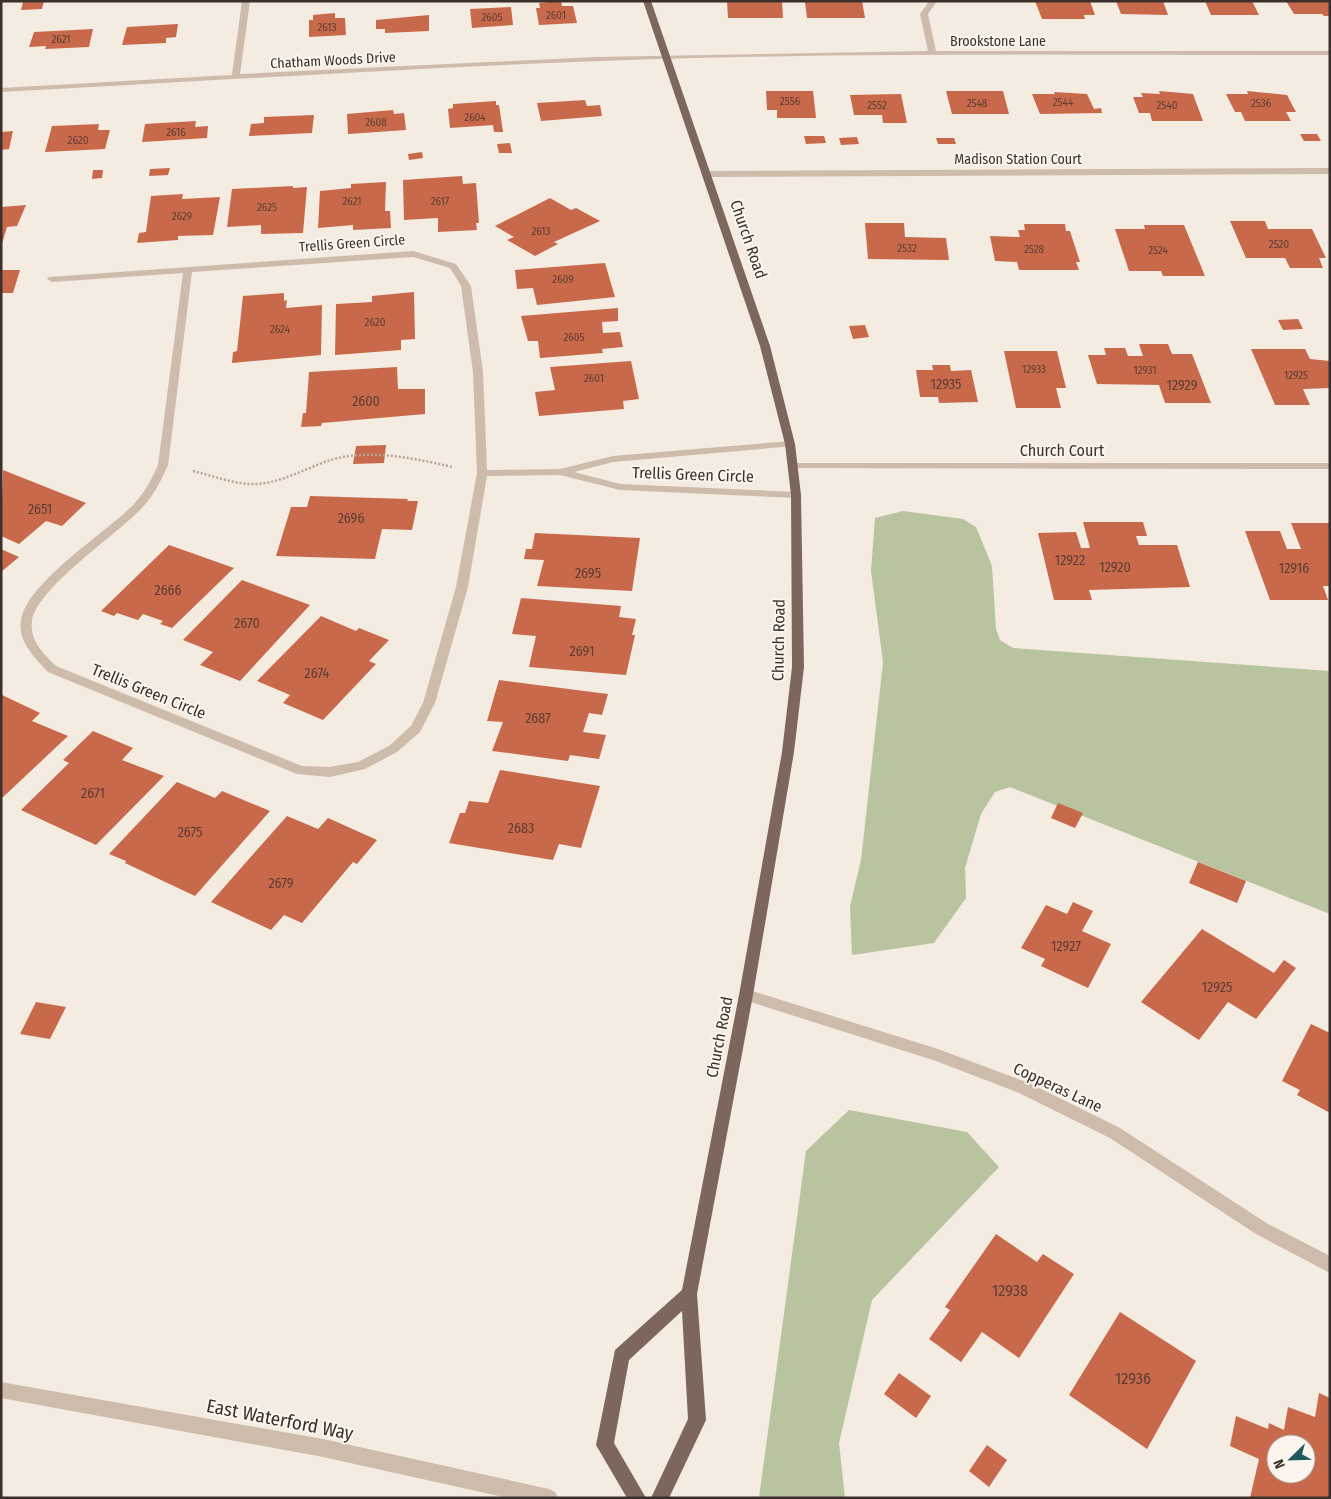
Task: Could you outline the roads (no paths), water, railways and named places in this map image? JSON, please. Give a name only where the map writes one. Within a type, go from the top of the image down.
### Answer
[{"type":"main road","name":"Church Road","points":[[647,1],[765,346],[790,444],[796,494],[798,667],[788,752],[746,995],[689,1294],[697,1420],[660,1498]]},
{"type":"main road","points":[[636,1498],[605,1445],[621,1356],[689,1294]]},
{"type":"street","points":[[236,78],[246,1]]},
{"type":"street","points":[[933,1],[924,14],[933,54]]},
{"type":"street","name":"Brookstone Lane","points":[[667,57],[795,54],[1330,52]]},
{"type":"street","name":"Chatham Woods Drive","points":[[1,90],[538,61],[667,57]]},
{"type":"street","name":"Madison Station Court","points":[[707,174],[1330,171]]},
{"type":"street","name":"Trellis Green Circle","points":[[52,279],[188,269],[413,254],[437,259],[453,266],[466,286],[478,372],[482,473],[462,587],[429,703],[416,729],[393,749],[361,766],[330,772],[301,771],[52,669],[29,644],[25,618],[42,590],[133,512],[156,483],[163,464],[188,269]]},
{"type":"street","name":"Trellis Green Circle","points":[[482,473],[560,472],[613,459],[790,444]]},
{"type":"street","name":"Church Court","points":[[794,466],[1330,466]]},
{"type":"street","name":"Trellis Green Circle","points":[[560,472],[620,487],[796,494]]},
{"type":"street","name":"Copperas Lane","points":[[746,995],[938,1055],[1024,1088],[1115,1133],[1262,1228],[1330,1265]]},
{"type":"street","name":"East Waterford Way","points":[[1,1390],[323,1448],[549,1498]]}]
